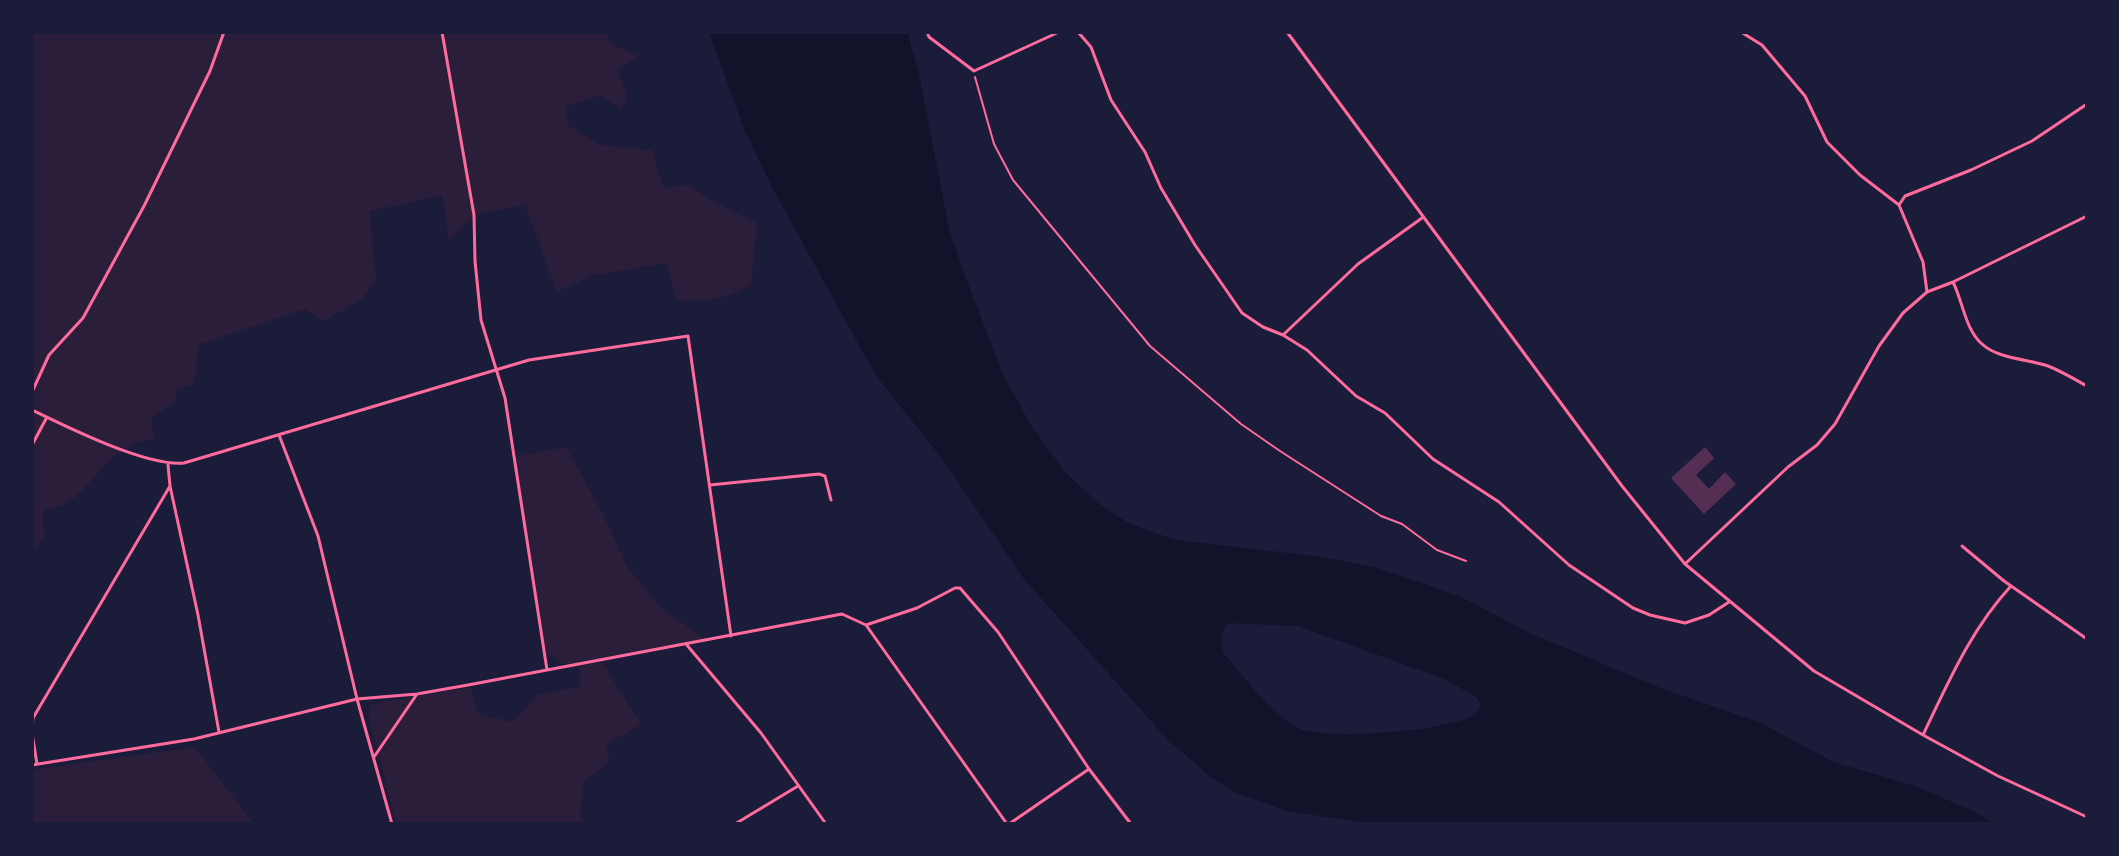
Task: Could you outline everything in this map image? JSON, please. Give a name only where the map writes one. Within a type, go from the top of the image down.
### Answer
[{"type":"street","points":[[32,392],[49,355],[83,318],[144,206],[210,71],[224,32]]},
{"type":"street","points":[[442,32],[474,215],[481,320],[505,398],[547,670]]},
{"type":"street","points":[[927,32],[929,37],[974,71],[1059,32]]},
{"type":"street","points":[[1078,32],[1091,47],[1111,100],[1145,152],[1161,188],[1195,245],[1242,313],[1307,350],[1356,396],[1385,413],[1433,459],[1513,513],[1569,565],[1633,608],[1658,618],[1685,623],[1709,615],[1729,602]]},
{"type":"street","points":[[1287,32],[1650,523],[1685,564],[1814,671],[1998,776],[2087,817]]},
{"type":"street","points":[[1741,32],[1762,45],[1805,96],[1827,142],[1860,175],[1899,205],[1923,262],[1927,292]]},
{"type":"street","points":[[1899,205],[1905,196],[1915,191],[1971,170],[2032,141],[2087,104]]},
{"type":"street","points":[[1685,564],[1788,467],[1817,445],[1835,424],[1879,346],[1903,313],[1927,292],[2087,216]]},
{"type":"street","points":[[1283,335],[1358,264],[1422,218]]},
{"type":"street","points":[[1953,282],[1966,319],[1983,345],[1996,353],[2055,369],[2087,386]]},
{"type":"street","points":[[32,410],[72,430],[168,465],[208,458],[529,360],[688,336],[731,636]]},
{"type":"street","points":[[32,445],[47,417]]},
{"type":"street","points":[[279,435],[318,536],[357,699],[392,824]]},
{"type":"street","points":[[168,465],[220,733]]},
{"type":"street","points":[[710,485],[819,474],[825,476],[828,482],[831,500]]},
{"type":"street","points":[[170,486],[33,718],[35,764],[220,733],[357,699],[417,694],[842,614],[866,625],[1008,824],[1089,769]]},
{"type":"street","points":[[1962,546],[2011,586],[2087,639]]},
{"type":"street","points":[[1923,735],[1957,663],[1998,600],[2011,586]]},
{"type":"street","points":[[866,625],[917,608],[960,588],[998,632],[1089,769],[1131,824]]},
{"type":"street","points":[[686,644],[761,733],[826,824]]},
{"type":"street","points":[[373,758],[417,694]]},
{"type":"street","points":[[735,824],[798,786]]},
{"type":"path","points":[[974,71],[994,144],[1013,180],[1150,346],[1241,424],[1280,451],[1381,516],[1402,524],[1437,550],[1466,561]]},
{"type":"shaded area","points":[[32,32],[606,32],[610,44],[639,56],[617,70],[627,95],[622,109],[601,95],[565,107],[569,126],[599,145],[652,150],[664,189],[689,184],[708,199],[757,223],[751,285],[715,299],[676,299],[667,263],[594,275],[557,292],[525,205],[474,215],[449,240],[442,195],[370,211],[376,281],[361,300],[324,321],[304,309],[199,344],[194,384],[177,388],[175,402],[151,417],[154,438],[127,448],[108,462],[73,499],[43,511],[44,539],[32,550]]},
{"type":"shaded area","points":[[709,32],[907,32],[919,74],[949,229],[1002,372],[1030,424],[1065,472],[1098,503],[1128,523],[1175,540],[1322,557],[1374,567],[1428,585],[1463,598],[1530,633],[1660,688],[1761,723],[1833,762],[1915,786],[1995,824],[1375,824],[1286,811],[1235,792],[1211,777],[1168,740],[1024,579],[943,460],[875,374],[774,191],[745,131]],"holes":[[[1229,623],[1298,626],[1447,680],[1477,698],[1481,704],[1479,709],[1462,720],[1388,732],[1333,734],[1298,728],[1258,694],[1224,654],[1221,641],[1223,630]]]},
{"type":"shaded area","points":[[566,447],[601,510],[627,566],[661,608],[707,640],[567,666],[545,653],[513,457]]},
{"type":"shaded area","points":[[602,662],[641,724],[606,745],[610,761],[584,782],[580,816],[584,824],[396,824],[368,714],[372,704],[471,687],[477,713],[512,722],[537,695],[580,686],[579,666]]},
{"type":"shaded area","points":[[195,747],[254,824],[32,824],[32,770]]},
{"type":"building","points":[[1705,447],[1714,458],[1696,475],[1709,489],[1725,472],[1736,484],[1704,514],[1671,478]]}]
